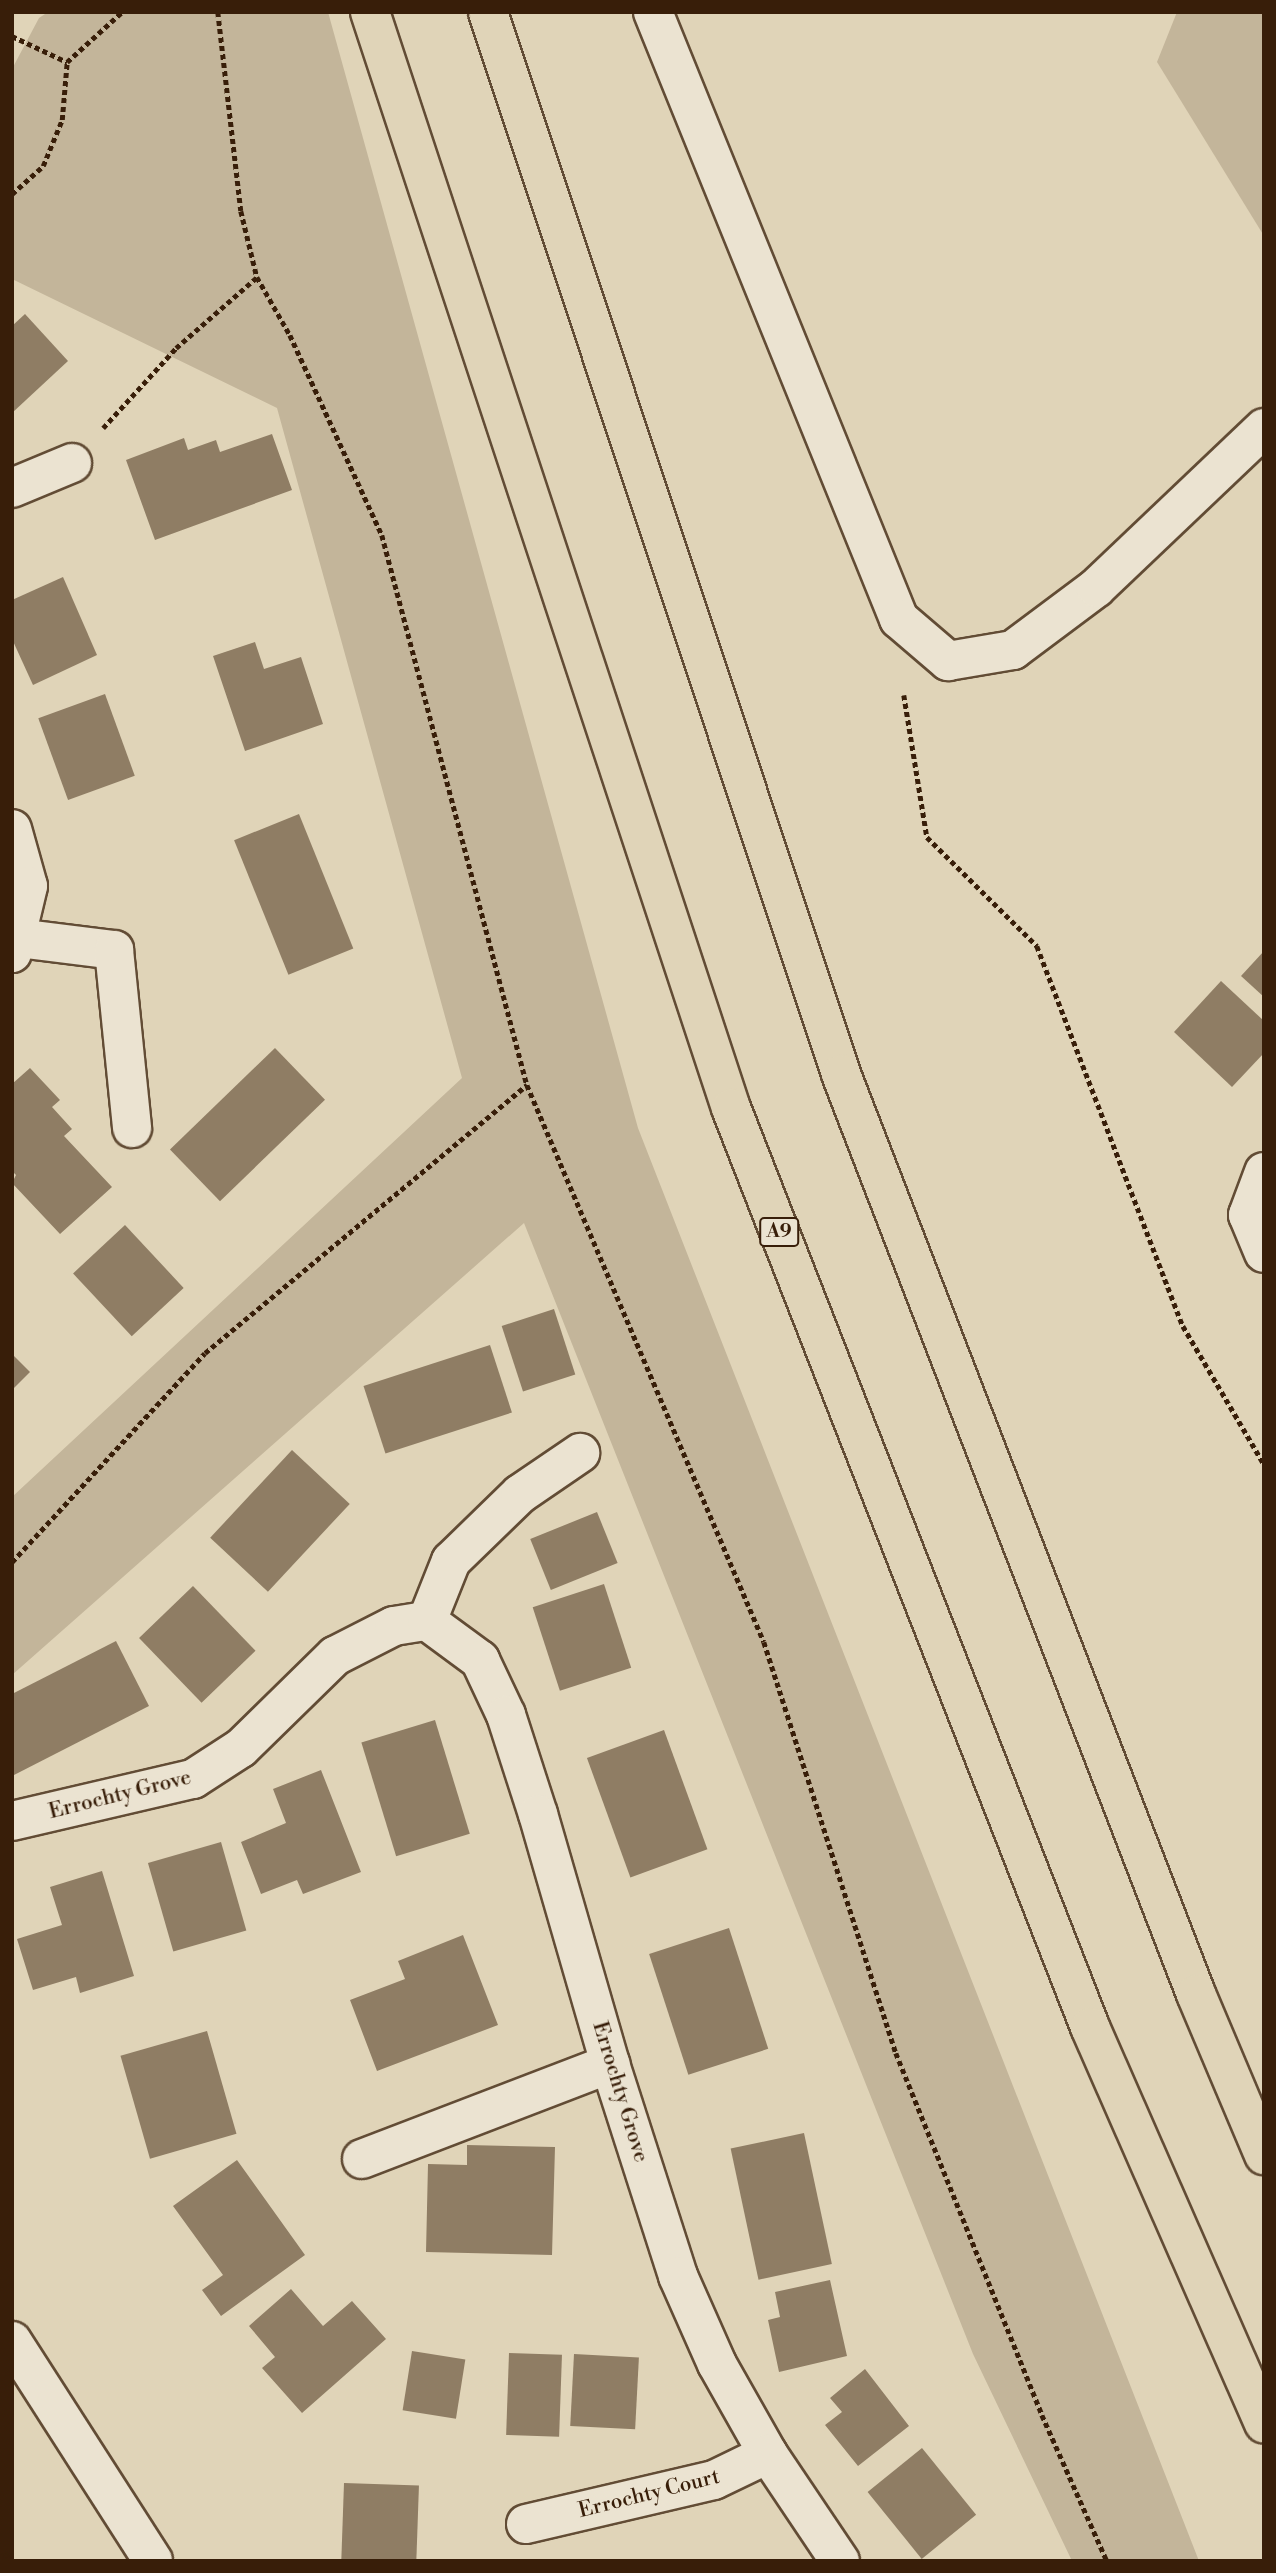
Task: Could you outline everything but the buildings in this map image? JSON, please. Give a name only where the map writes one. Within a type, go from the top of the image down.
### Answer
[{"type":"highway","name":"A9","points":[[370,12],[730,1108],[1090,2027],[1264,2424]]},
{"type":"highway","points":[[488,12],[841,1074],[1186,1969],[1264,2155]]},
{"type":"street","points":[[653,12],[899,619],[948,661],[1013,650],[1096,588],[1264,428]]},
{"type":"street","points":[[12,488],[72,463]]},
{"type":"street","points":[[12,829],[28,886],[15,945],[114,950],[132,1128]]},
{"type":"street","points":[[1264,1172],[1248,1215],[1264,1253]]},
{"type":"street","points":[[427,1621],[451,1561],[520,1494],[580,1453]]},
{"type":"street","name":"Errochty Grove","points":[[12,1821],[193,1779],[241,1748],[335,1656],[394,1626],[427,1621],[480,1660],[506,1715],[610,2064],[678,2276],[717,2364],[768,2454],[840,2561]]},
{"type":"street","points":[[362,2159],[610,2064]]},
{"type":"street","points":[[12,2341],[153,2561]]},
{"type":"street","name":"Errochty Court","points":[[526,2524],[714,2480],[768,2454]]},
{"type":"path","points":[[12,194],[43,166],[62,120],[67,62],[122,12]]},
{"type":"path","points":[[218,12],[239,199],[257,277],[290,335],[382,535],[527,1085],[764,1642],[896,2053],[1042,2415],[1107,2561]]},
{"type":"path","points":[[12,36],[67,62]]},
{"type":"path","points":[[72,463],[176,348],[257,277]]},
{"type":"path","points":[[904,695],[927,837],[1037,946],[1183,1326],[1264,1464]]},
{"type":"path","points":[[12,1562],[205,1353],[527,1085]]},
{"type":"shaded area","points":[[48,12],[328,12],[638,1128],[1199,2561],[1072,2561],[973,2354],[524,1223],[12,1675],[12,1497],[462,1078],[277,408],[12,279],[12,69],[39,18]]},
{"type":"shaded area","points":[[1177,12],[1264,12],[1264,236],[1157,62]]}]
